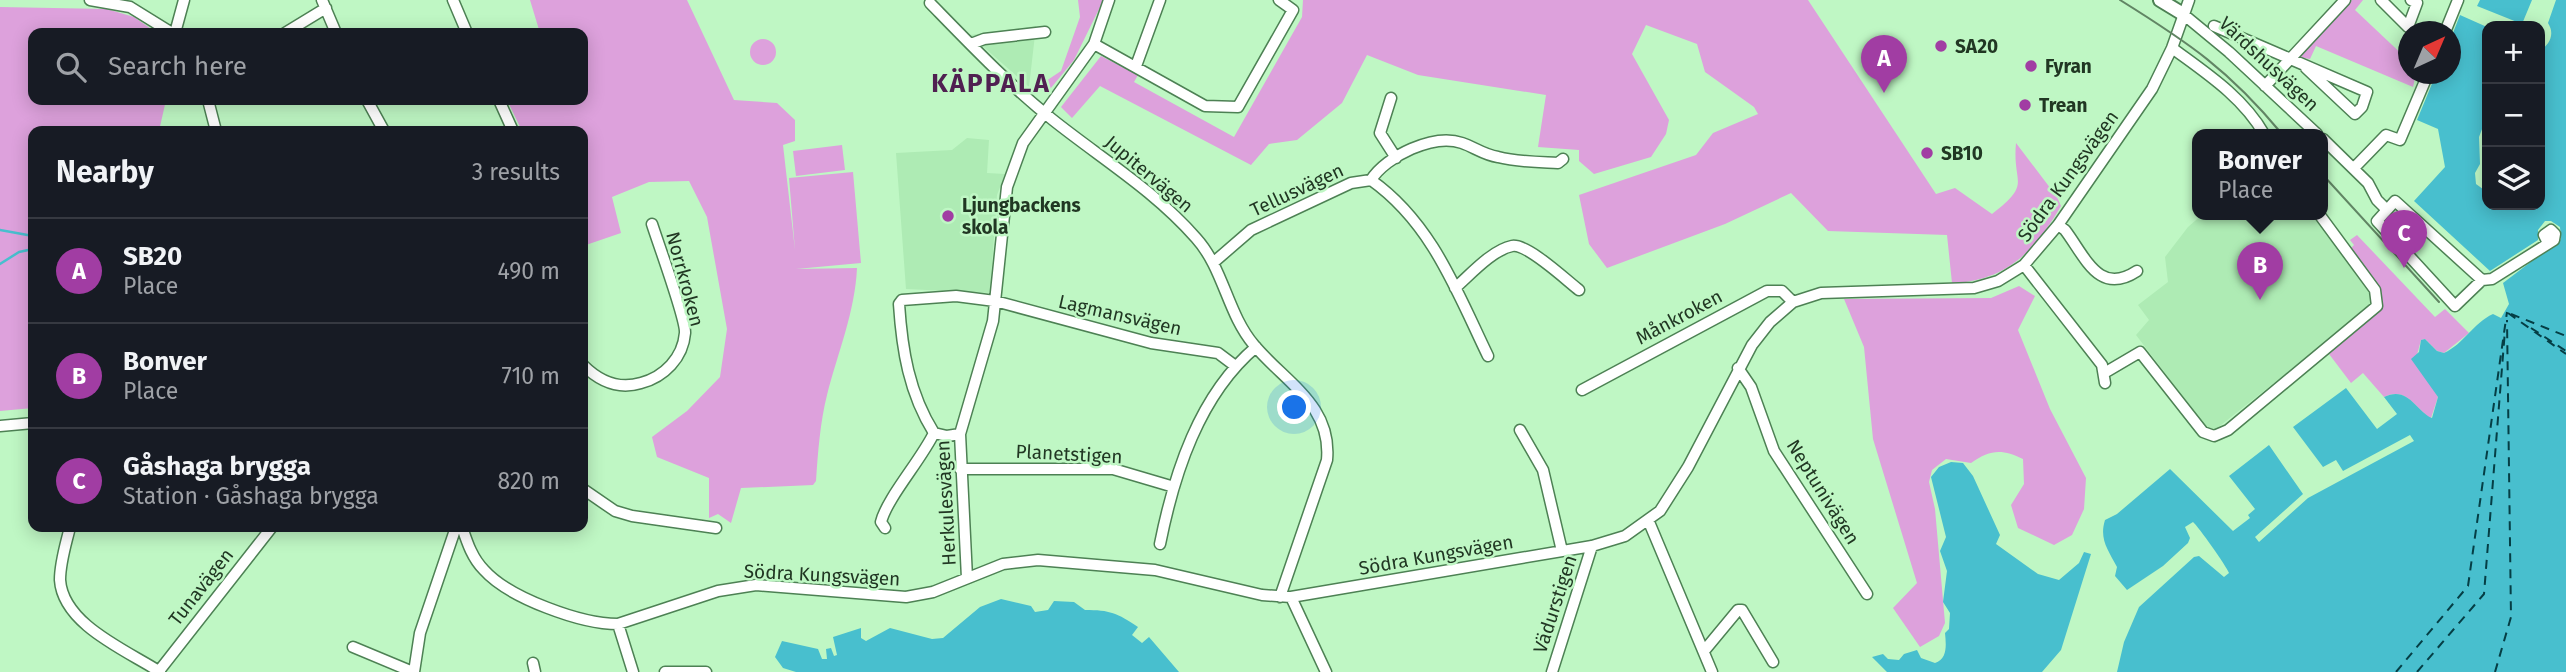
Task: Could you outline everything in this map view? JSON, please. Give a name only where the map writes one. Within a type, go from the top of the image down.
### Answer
[{"type":"main road","name":"Värdshusvägen","points":[[2160,0],[2183,14]]},
{"type":"street","points":[[90,0],[130,7],[165,28]]},
{"type":"street","points":[[175,28],[184,0]]},
{"type":"street","points":[[453,0],[465,28]]},
{"type":"street","name":"Herkulesvägen","points":[[967,578],[960,434],[965,407],[991,334],[1010,173],[1023,143],[1094,44],[1110,0]]},
{"type":"street","points":[[1136,66],[1160,0]]},
{"type":"street","points":[[1094,44],[1205,106],[1238,107],[1293,10],[1279,0]]},
{"type":"street","name":"Södra Kungsvägen","points":[[464,532],[477,562],[500,584],[564,613],[599,624],[618,624],[735,587],[756,585],[906,597],[933,592],[1003,564],[1064,561],[1156,570],[1286,597],[1592,546],[1625,536],[1649,522],[1677,485],[1738,368],[1762,331],[1793,302],[1821,293],[1974,288],[1998,281],[2024,265],[2058,225],[2152,89],[2172,48],[2189,0]]},
{"type":"street","points":[[2265,86],[2344,0]]},
{"type":"street","points":[[2381,0],[2408,27],[2417,3],[2411,0]]},
{"type":"street","points":[[2449,21],[2458,0]]},
{"type":"street","name":"Jupitervägen","points":[[930,3],[1045,113],[1170,211],[1214,262],[1236,317],[1256,346],[1309,402],[1329,438],[1322,484],[1282,585],[1286,597]]},
{"type":"street","points":[[293,28],[324,4],[334,28]]},
{"type":"street","name":"Värdshusvägen","points":[[2183,14],[2312,129]]},
{"type":"street","points":[[2214,26],[2291,58],[2306,68],[2355,114],[2362,107],[2367,92],[2306,68]]},
{"type":"street","points":[[971,44],[984,38],[1045,32]]},
{"type":"street","points":[[2172,48],[2232,95],[2256,119],[2261,129]]},
{"type":"street","points":[[2354,168],[2386,135],[2400,140],[2424,84]]},
{"type":"street","points":[[1391,98],[1380,133],[1396,158]]},
{"type":"street","points":[[209,105],[215,126]]},
{"type":"street","points":[[370,105],[381,126]]},
{"type":"street","points":[[501,105],[511,126]]},
{"type":"street","name":"Tellusvägen","points":[[1214,262],[1251,230],[1351,183],[1371,180],[1377,171],[1396,158],[1433,141],[1448,141],[1501,158],[1558,163],[1563,159]]},
{"type":"street","name":"Värdshusvägen","points":[[2328,144],[2368,183],[2376,200],[2387,210]]},
{"type":"street","points":[[1371,180],[1384,190],[1435,247],[1489,356]]},
{"type":"street","points":[[2482,280],[2395,201],[2377,221],[2455,306],[2482,280],[2492,279],[2548,243]]},
{"type":"street","points":[[2024,265],[2106,378],[2140,352],[2203,432],[2214,436],[2237,424],[2378,306],[2375,290],[2323,220]]},
{"type":"street","name":"Norrkroken","points":[[588,369],[603,381],[631,386],[665,373],[679,353],[685,332],[652,224]]},
{"type":"street","points":[[2058,225],[2065,230],[2099,276],[2119,280],[2137,271]]},
{"type":"street","points":[[1455,288],[1502,250],[1514,245],[1525,249],[1579,290]]},
{"type":"street","name":"Månkroken","points":[[1582,390],[1767,291],[1782,291],[1793,302]]},
{"type":"street","name":"Lagmansvägen","points":[[934,433],[911,388],[900,302],[940,296],[995,301],[1151,343],[1219,353],[1234,365]]},
{"type":"street","points":[[1160,544],[1174,487],[1191,436],[1234,365],[1256,346]]},
{"type":"street","name":"Neptunivägen","points":[[1738,368],[1751,387],[1774,451],[1867,594]]},
{"type":"street","points":[[0,426],[28,423]]},
{"type":"street","points":[[1520,430],[1543,470],[1562,551]]},
{"type":"street","points":[[885,528],[881,523],[886,509],[924,454],[934,433],[947,436],[960,434]]},
{"type":"street","name":"Planetstigen","points":[[960,469],[1113,469],[1174,487]]},
{"type":"street","points":[[588,492],[615,511],[632,516],[716,528]]},
{"type":"street","points":[[1649,522],[1712,672]]},
{"type":"street","points":[[69,532],[60,580],[70,605],[87,625],[159,671]]},
{"type":"street","name":"Tunavägen","points":[[159,671],[268,532]]},
{"type":"street","points":[[354,647],[413,672],[420,633],[454,532]]},
{"type":"street","name":"Vädurstigen","points":[[1552,672],[1592,546]]},
{"type":"street","points":[[1286,597],[1326,672]]},
{"type":"street","points":[[1704,651],[1738,610],[1742,610],[1773,662]]},
{"type":"street","points":[[618,624],[634,672]]},
{"type":"street","points":[[665,672],[706,672]]},
{"type":"shaded area","points":[[530,0],[687,0],[734,100],[777,103],[795,120],[795,141],[783,145],[795,250],[789,178],[853,172],[861,263],[796,269],[857,268],[850,316],[825,406],[816,481],[813,485],[741,488],[731,523],[718,514],[709,518],[709,478],[657,457],[652,437],[687,411],[720,377],[727,329],[707,217],[689,181],[649,182],[612,197],[621,233],[588,244],[588,126],[520,126],[509,105],[588,105],[588,28],[538,28]]},
{"type":"shaded area","points":[[1078,0],[1103,0],[1074,60],[1046,94],[1037,87],[1061,71],[1080,17]]},
{"type":"shaded area","points":[[1303,0],[1808,0],[1936,194],[1955,188],[1992,214],[2017,189],[2016,143],[2061,206],[2040,237],[2017,261],[1988,277],[1971,281],[1952,283],[1947,235],[1828,231],[1791,193],[1725,224],[1607,268],[1589,244],[1579,195],[1696,155],[1713,133],[1758,114],[1754,107],[1705,72],[1697,44],[1646,25],[1632,54],[1669,120],[1666,134],[1651,157],[1594,174],[1579,161],[1579,150],[1538,147],[1546,95],[1418,75],[1367,55],[1342,103],[1297,140],[1269,144],[1251,165],[1100,86],[1072,118],[1061,107],[1101,56],[1138,75],[1134,82],[1234,137],[1302,17]]},
{"type":"shaded area","points":[[2352,0],[2363,0],[2355,10],[2398,51],[2398,81],[2316,46],[2310,59],[2298,57]]},
{"type":"shaded area","points":[[0,7],[107,9],[134,17],[150,28],[28,28],[28,105],[165,105],[160,126],[28,126],[28,408],[0,411]]},
{"type":"shaded area","points":[[1036,26],[1029,87],[970,35]]},
{"type":"shaded area","points":[[763,39],[772,43],[776,52],[772,61],[763,65],[754,61],[750,52],[754,43]]},
{"type":"shaded area","name":"Ljungbackens skola","points":[[967,138],[989,140],[987,173],[1005,174],[997,195],[990,293],[906,289],[896,153],[952,150]]},
{"type":"shaded area","points":[[842,145],[845,170],[796,176],[793,151]]},
{"type":"shaded area","points":[[2196,220],[2316,220],[2377,301],[2211,433],[2136,335],[2149,320],[2138,305],[2168,282],[2165,257]]},
{"type":"shaded area","points":[[2357,235],[2435,317],[2445,309],[2469,333],[2444,353],[2437,351],[2425,339],[2421,340],[2417,355],[2438,397],[2431,418],[2411,400],[2399,394],[2384,397],[2363,373],[2351,383],[2329,354],[2380,311],[2382,295],[2349,250],[2354,245],[2350,240]]},
{"type":"shaded area","points":[[2019,286],[2035,296],[2018,330],[2050,409],[2086,478],[2084,509],[2072,535],[2054,545],[2018,528],[2011,505],[2024,484],[2023,459],[2009,453],[1997,452],[1984,455],[1971,463],[1946,459],[1932,470],[1929,482],[1935,509],[1945,623],[1939,636],[1920,647],[1893,608],[1917,583],[1873,439],[1864,347],[1844,299],[1991,298]]},
{"type":"water","points":[[2480,0],[2532,0],[2523,21],[2514,21],[2477,6]]},
{"type":"water","points":[[2556,0],[2566,0],[2566,672],[2117,672],[2124,642],[2139,607],[2194,557],[2199,556],[2224,577],[2229,573],[2193,522],[2185,527],[2190,538],[2188,543],[2163,566],[2127,590],[2115,576],[2117,567],[2104,539],[2105,520],[2117,514],[2170,469],[2233,531],[2250,518],[2248,515],[2255,509],[2229,476],[2269,445],[2303,494],[2255,537],[2259,542],[2308,498],[2414,441],[2410,435],[2343,471],[2336,460],[2323,467],[2293,427],[2346,388],[2377,429],[2397,414],[2384,397],[2392,394],[2399,394],[2411,400],[2432,418],[2438,397],[2411,359],[2419,352],[2421,340],[2425,339],[2437,351],[2444,353],[2486,318],[2493,314],[2501,318],[2509,304],[2503,283],[2561,239],[2560,227],[2551,221],[2545,221],[2538,230],[2538,240],[2490,271],[2414,201],[2445,167],[2438,129],[2417,120],[2432,84],[2461,84],[2461,21],[2458,21],[2460,15],[2482,25],[2482,129],[2479,137],[2480,164],[2475,173],[2476,184],[2482,188],[2482,210],[2545,210],[2545,46],[2551,31],[2548,23]]},
{"type":"water","points":[[1951,462],[1963,463],[1973,476],[2000,535],[1996,544],[2038,574],[2059,580],[2079,563],[2084,552],[2091,554],[2061,650],[2042,672],[1887,672],[1872,657],[1883,654],[1888,659],[1899,660],[1904,654],[1917,650],[1921,658],[1935,663],[1944,655],[1945,633],[1949,629],[1950,613],[1943,602],[1947,571],[1940,551],[1946,537],[1931,477],[1939,467]]},
{"type":"water","points":[[1001,599],[1031,606],[1035,612],[1048,610],[1054,601],[1074,602],[1085,610],[1119,615],[1138,627],[1132,635],[1142,643],[1149,637],[1179,672],[796,672],[783,668],[775,657],[782,641],[818,649],[822,659],[827,659],[826,649],[831,648],[834,656],[837,655],[833,637],[861,628],[861,638],[866,641],[890,628],[932,639],[943,638],[980,607]]},
{"type":"waterway","points":[[0,230],[28,235]]},
{"type":"waterway","points":[[0,264],[19,252],[28,250]]},
{"type":"ferry route","points":[[2396,672],[2468,586],[2507,312]]},
{"type":"ferry route","points":[[2508,313],[2566,354]]},
{"type":"ferry route","points":[[2511,314],[2566,336]]},
{"type":"ferry route","points":[[2495,672],[2511,617],[2507,320]]},
{"type":"ferry route","points":[[2531,328],[2566,351]]},
{"type":"ferry route","points":[[2417,672],[2484,594],[2505,330]]},
{"type":"tram line","points":[[2120,0],[2207,59],[2244,92],[2278,129]]},
{"type":"tram line","points":[[2328,180],[2439,302]]},
{"type":"place","name":"SA20","points":[[1941,46]]},
{"type":"place","name":"Fyran","points":[[2031,66]]},
{"type":"place","name":"SB20","points":[[1884,93]]},
{"type":"place","name":"Trean","points":[[2025,105]]},
{"type":"place","name":"SB10","points":[[1927,153]]},
{"type":"place","name":"Ljungbackens skola","points":[[948,216]]},
{"type":"place","name":"Gåshaga brygga","points":[[2404,268]]},
{"type":"place","name":"Bonver","points":[[2260,300]]},
{"type":"district","name":"KÄPPALA","points":[[991,83]]}]
